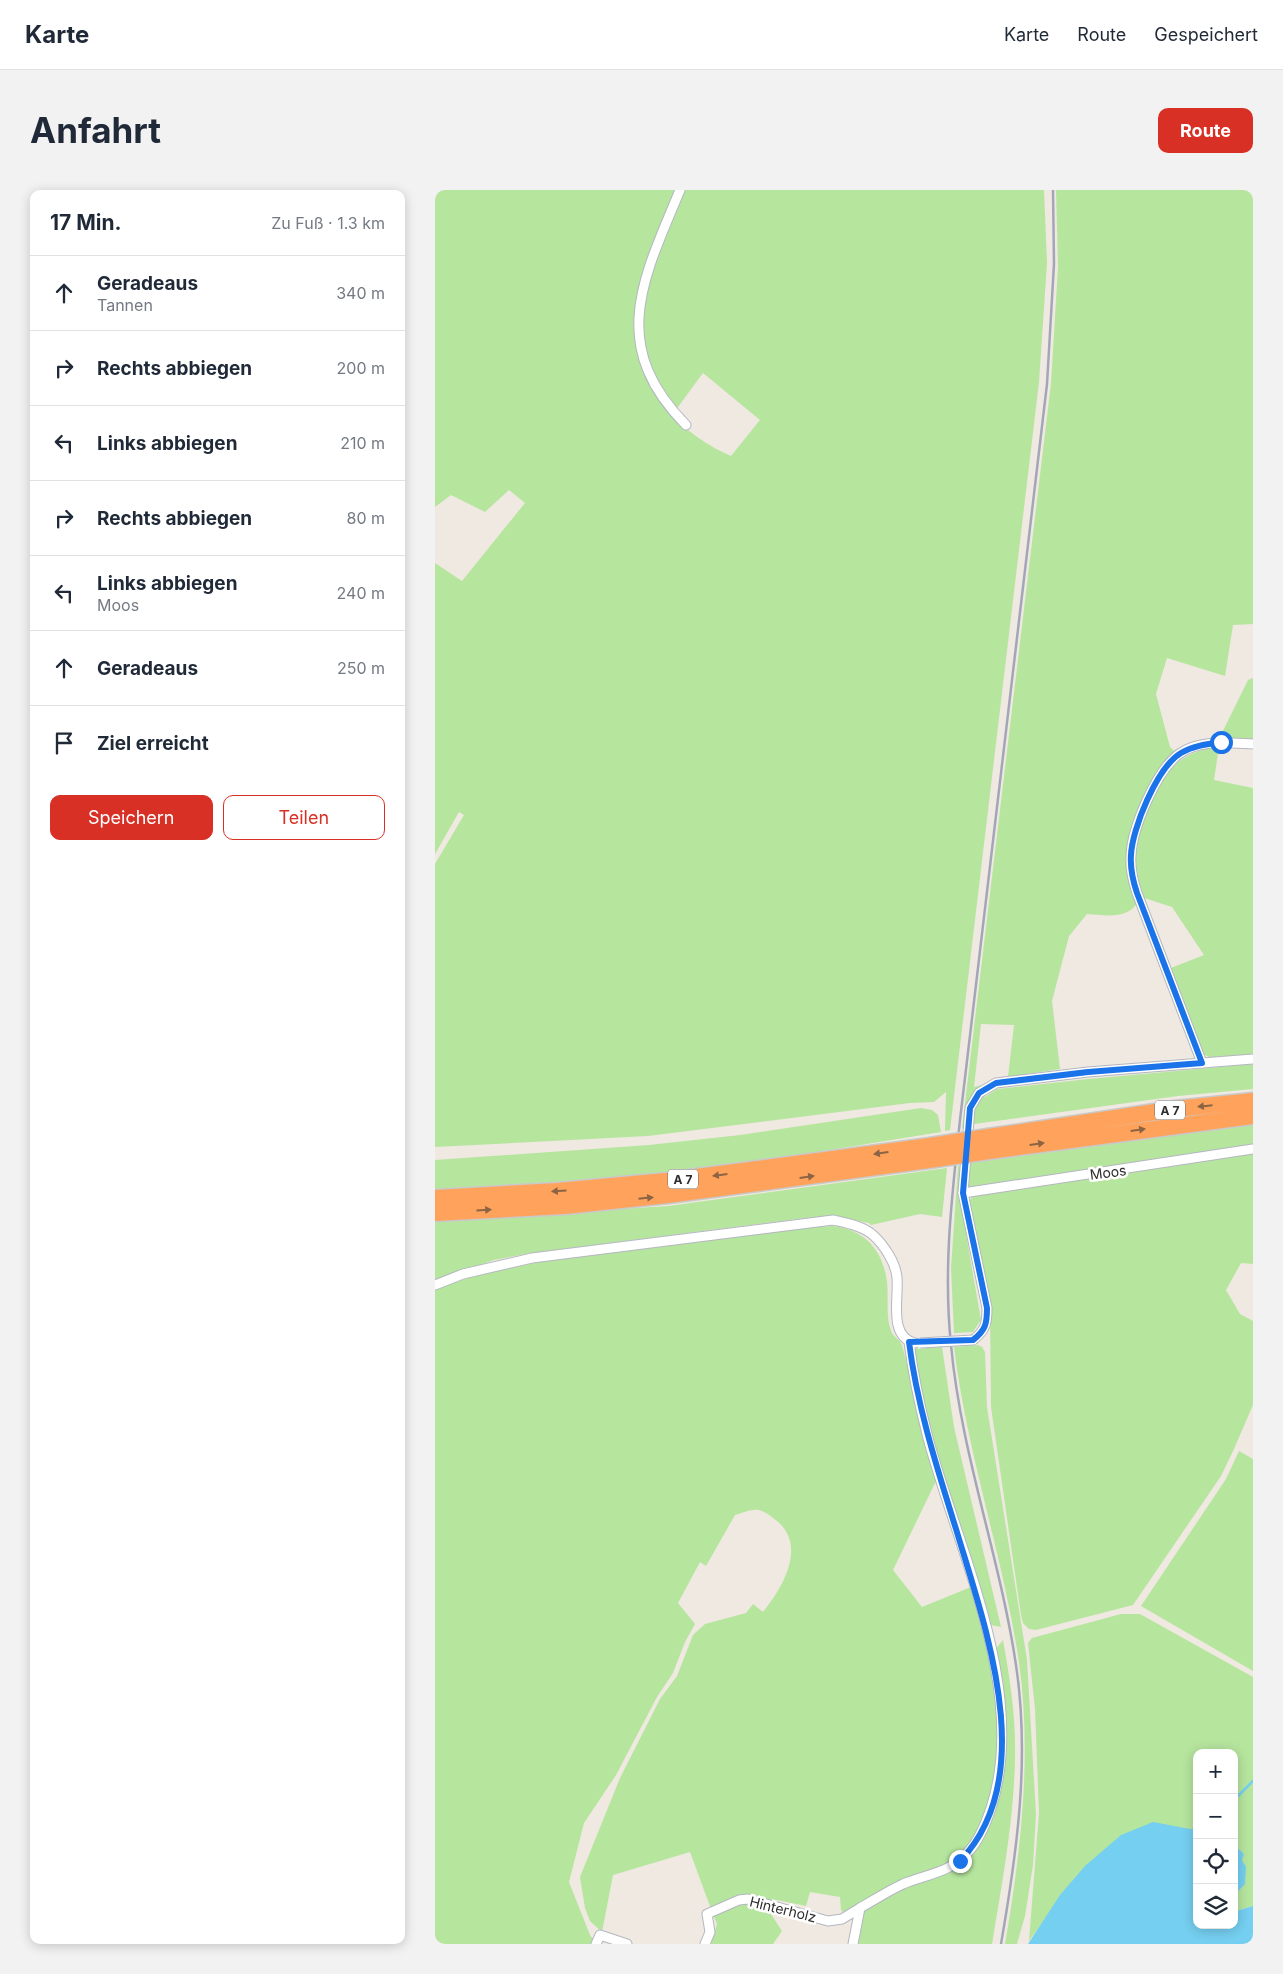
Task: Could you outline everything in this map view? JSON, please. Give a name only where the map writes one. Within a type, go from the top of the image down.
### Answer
[{"type":"highway","name":"A 7","points":[[435,1212],[565,1206],[667,1196],[989,1144],[1175,1109],[1253,1101]]},
{"type":"highway","name":"A 7","points":[[989,1144],[1253,1116]]},
{"type":"highway","name":"A 7","points":[[435,1198],[557,1191],[929,1153]]},
{"type":"street","points":[[680,190],[644,283],[639,311],[639,336],[643,357],[653,383],[666,405],[686,425]]},
{"type":"street","points":[[1202,1063],[1131,874],[1133,837],[1149,798],[1165,770],[1179,754],[1200,745],[1221,742],[1253,744]]},
{"type":"street","points":[[909,1342],[973,1340],[982,1334],[987,1325],[987,1308],[963,1193],[970,1108],[979,1093],[996,1083],[1088,1072],[1253,1059]]},
{"type":"street","name":"Moos","points":[[963,1193],[1253,1149]]},
{"type":"street","points":[[435,1285],[463,1274],[532,1258],[833,1220],[848,1223],[872,1234],[885,1250],[897,1277],[898,1326],[900,1332],[909,1342],[928,1437],[978,1599],[994,1660],[1002,1728],[998,1787],[989,1815],[977,1840],[960,1861],[940,1873],[903,1884],[860,1908],[853,1944]]},
{"type":"street","name":"Hinterholz","points":[[705,1944],[710,1932],[707,1914],[739,1900],[749,1899],[828,1921],[842,1919],[860,1908]]},
{"type":"street","points":[[596,1944],[600,1935],[627,1944]]},
{"type":"green space","points":[[435,190],[676,190],[641,277],[634,317],[636,344],[643,368],[653,390],[668,411],[707,444],[731,456],[760,420],[703,373],[675,411],[655,383],[641,335],[643,292],[682,190],[1044,190],[1047,263],[1039,382],[950,1130],[945,1131],[946,1092],[934,1102],[910,1103],[648,1136],[435,1147],[435,864],[464,815],[459,812],[435,854],[435,563],[462,581],[525,503],[509,490],[485,512],[451,495],[435,507]]},
{"type":"green space","points":[[1056,190],[1253,190],[1253,624],[1233,625],[1225,676],[1167,658],[1156,694],[1170,747],[1175,752],[1130,836],[1138,902],[1128,912],[1122,914],[1087,914],[1069,936],[1052,1001],[1060,1069],[1008,1077],[1014,1025],[981,1024],[974,1087],[982,1085],[985,1097],[997,1089],[1253,1064],[1253,1089],[1178,1096],[974,1124],[962,1128],[1051,383],[1058,267]]},
{"type":"green space","points":[[1253,678],[1253,740],[1219,739],[1248,680]]},
{"type":"green space","points":[[1219,747],[1214,780],[1253,788],[1253,1054],[1211,1058],[1203,1054],[1171,968],[1204,955],[1172,907],[1141,897],[1134,855],[1135,840],[1139,829],[1165,776],[1173,767],[1192,754],[1204,749]]},
{"type":"green space","points":[[921,1108],[932,1110],[938,1115],[941,1132],[767,1160],[663,1173],[577,1181],[435,1189],[435,1160],[649,1145],[740,1135]]},
{"type":"green space","points":[[1253,1124],[1253,1146],[972,1188],[967,1186],[971,1163],[1178,1132]]},
{"type":"green space","points":[[1253,1152],[1253,1264],[1241,1263],[1226,1290],[1240,1314],[1253,1321],[1253,1405],[1234,1449],[1221,1476],[1133,1605],[1036,1630],[1029,1629],[1023,1623],[1021,1615],[991,1407],[990,1308],[968,1203],[974,1194]]},
{"type":"green space","points":[[958,1166],[960,1166],[961,1205],[981,1320],[973,1332],[954,1333],[951,1268]]},
{"type":"green space","points":[[947,1168],[942,1217],[920,1214],[871,1225],[833,1216],[806,1218],[531,1253],[494,1260],[435,1281],[435,1221],[668,1206]]},
{"type":"green space","points":[[833,1226],[844,1228],[863,1237],[877,1251],[881,1260],[887,1282],[890,1327],[902,1345],[937,1479],[893,1570],[922,1607],[971,1587],[991,1664],[1000,1729],[996,1788],[982,1826],[958,1859],[844,1913],[841,1910],[840,1897],[810,1892],[806,1906],[772,1899],[770,1902],[749,1896],[711,1909],[690,1852],[613,1875],[602,1932],[590,1921],[585,1908],[580,1877],[620,1778],[660,1699],[677,1676],[693,1635],[705,1624],[746,1613],[753,1604],[763,1612],[784,1579],[791,1554],[790,1542],[786,1531],[766,1513],[757,1510],[748,1511],[735,1515],[706,1566],[700,1562],[678,1603],[695,1624],[685,1642],[673,1673],[657,1697],[616,1775],[584,1823],[569,1882],[590,1935],[597,1944],[435,1944],[435,1289],[493,1271],[553,1260],[773,1231]]},
{"type":"green space","points":[[978,1345],[985,1352],[987,1407],[1027,1660],[1036,1814],[1033,1865],[1025,1916],[1017,1944],[1005,1944],[1016,1874],[1023,1803],[1025,1733],[1023,1697],[1012,1622],[967,1426],[954,1347]]},
{"type":"green space","points":[[942,1347],[954,1427],[1001,1627],[991,1625],[945,1482],[921,1397],[915,1366],[915,1349]]},
{"type":"green space","points":[[1239,1451],[1253,1459],[1253,1671],[1141,1606],[1226,1479]]},
{"type":"green space","points":[[1121,1614],[1140,1614],[1253,1677],[1253,1906],[1238,1910],[1241,1855],[1238,1850],[1238,1749],[1193,1749],[1193,1829],[1103,1852],[1074,1879],[1029,1941],[1039,1813],[1035,1709],[1028,1643],[1032,1638]]},
{"type":"green space","points":[[1003,1640],[1015,1728],[1015,1758],[1010,1828],[992,1944],[858,1944],[863,1911],[904,1888],[923,1881],[981,1842],[994,1816],[1001,1788],[1005,1728],[995,1650]]},
{"type":"green space","points":[[749,1902],[767,1908],[782,1931],[773,1944],[711,1944],[717,1924],[713,1914]]},
{"type":"water","points":[[1153,1822],[1193,1829],[1193,1929],[1238,1929],[1238,1910],[1253,1906],[1253,1944],[1028,1944],[1060,1895],[1085,1866],[1121,1835]]},
{"type":"water","points":[[1238,1849],[1244,1854],[1242,1860],[1246,1867],[1245,1884],[1238,1891]]},
{"type":"waterway","points":[[1238,1796],[1253,1781]]},
{"type":"railway","points":[[1001,1944],[1012,1875],[1020,1805],[1022,1770],[1020,1700],[1016,1665],[1001,1585],[972,1466],[956,1386],[949,1317],[948,1260],[960,1120],[1047,384],[1054,264],[1053,190]]},
{"type":"route","points":[[960,1861],[970,1851],[984,1827],[998,1787],[1002,1728],[994,1660],[978,1599],[928,1437],[909,1342],[973,1340],[982,1334],[987,1325],[987,1308],[963,1193],[970,1108],[979,1093],[996,1083],[1088,1072],[1202,1063],[1137,893],[1131,874],[1131,856],[1133,837],[1140,819],[1149,798],[1165,770],[1179,754],[1200,745],[1221,742]]}]
